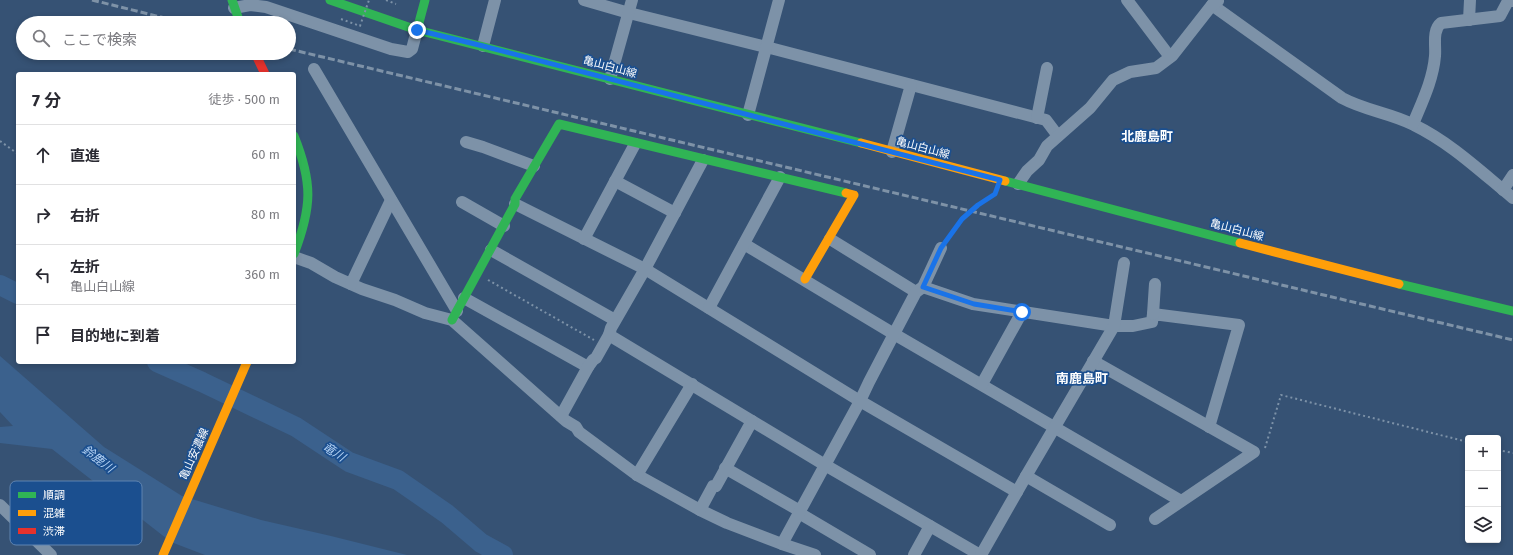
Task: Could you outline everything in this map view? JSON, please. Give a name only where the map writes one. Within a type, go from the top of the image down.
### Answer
[{"type":"main road","name":"亀山白山線","points":[[330,0],[417,30],[1018,184],[1334,268],[1513,312]]},
{"type":"main road","points":[[417,30],[425,0]]},
{"type":"main road","points":[[233,4],[237,16]]},
{"type":"main road","points":[[258,60],[264,72]]},
{"type":"main road","points":[[454,316],[504,226],[515,204],[515,199],[559,124],[635,144],[703,160],[712,160],[854,195],[830,239],[805,279]]},
{"type":"main road","points":[[296,141],[307,175],[309,201],[308,213],[302,236],[296,250]]},
{"type":"main road","name":"亀山安濃線","points":[[163,555],[246,364]]},
{"type":"street","points":[[483,46],[495,0]]},
{"type":"street","points":[[584,0],[629,13],[1046,120],[1058,136]]},
{"type":"street","points":[[610,79],[632,0]]},
{"type":"street","points":[[748,115],[779,0]]},
{"type":"street","points":[[1127,0],[1170,57]]},
{"type":"street","points":[[1469,20],[1470,0]]},
{"type":"street","points":[[1413,124],[1433,68],[1436,54],[1436,32],[1438,25],[1441,23],[1500,16],[1508,1],[1513,1]]},
{"type":"street","points":[[1018,184],[1027,171],[1039,160],[1047,146],[1075,123],[1114,80],[1130,72],[1156,68],[1170,57],[1210,3],[1355,106],[1413,124],[1436,136],[1513,198]]},
{"type":"street","points":[[233,4],[266,7],[292,16]]},
{"type":"street","points":[[296,17],[383,47],[403,52],[408,52],[412,49],[417,30]]},
{"type":"street","points":[[1037,118],[1047,68]]},
{"type":"street","points":[[314,69],[391,200],[454,316],[566,421],[637,475],[700,510],[727,523],[815,555]]},
{"type":"street","points":[[892,152],[911,85]]},
{"type":"street","points":[[466,142],[534,166]]},
{"type":"street","points":[[584,239],[635,144]]},
{"type":"street","points":[[562,416],[588,367],[596,358],[606,340],[615,320],[645,269],[703,160]]},
{"type":"street","points":[[1503,190],[1513,175]]},
{"type":"street","points":[[709,308],[780,177]]},
{"type":"street","points":[[616,181],[674,213]]},
{"type":"street","points":[[351,284],[391,200]]},
{"type":"street","points":[[462,202],[504,226]]},
{"type":"street","points":[[515,204],[645,269],[860,402],[1017,492]]},
{"type":"street","points":[[830,239],[920,290],[974,304],[1114,326],[1133,326],[1152,322],[1155,284]]},
{"type":"street","points":[[744,244],[805,279],[894,334],[1181,501]]},
{"type":"street","points":[[782,544],[860,402],[894,334],[920,290],[941,248]]},
{"type":"street","points":[[491,250],[615,320]]},
{"type":"street","points":[[296,258],[310,263],[351,284],[425,313],[454,316]]},
{"type":"street","points":[[606,340],[692,384],[825,465],[981,555],[1114,326],[1124,263]]},
{"type":"street","points":[[464,298],[588,367]]},
{"type":"street","points":[[982,384],[1022,312]]},
{"type":"street","points":[[1153,314],[1239,324],[1209,427]]},
{"type":"street","points":[[1093,361],[1254,452],[1155,519]]},
{"type":"street","points":[[637,475],[692,384]]},
{"type":"street","points":[[700,510],[752,421]]},
{"type":"street","points":[[725,468],[870,555]]},
{"type":"street","points":[[1026,476],[1110,525]]},
{"type":"street","points":[[0,505],[10,515]]},
{"type":"street","points":[[914,555],[930,526]]},
{"type":"street","points":[[41,545],[51,555]]},
{"type":"path","points":[[341,19],[360,26],[370,0]]},
{"type":"path","points":[[386,0],[396,4]]},
{"type":"path","points":[[0,141],[16,153]]},
{"type":"path","points":[[941,248],[962,219],[978,205],[995,194],[1000,180]]},
{"type":"path","points":[[477,274],[606,340]]},
{"type":"path","points":[[1254,452],[1266,448],[1280,395],[1465,441]]},
{"type":"path","points":[[1501,451],[1513,453]]},
{"type":"water","name":"鈴鹿川","points":[[0,356],[104,447],[182,496],[261,520],[407,555],[205,555],[171,542],[142,519],[142,481],[93,481],[52,449],[0,443],[0,427],[13,426],[0,412]]},
{"type":"waterway","name":"竜川","points":[[0,285],[16,293]]},
{"type":"waterway","name":"竜川","points":[[162,364],[296,427],[349,462],[398,480],[447,514],[481,543],[503,555]]},
{"type":"railway","points":[[92,0],[157,16]]},
{"type":"railway","points":[[296,51],[1513,340]]},
{"type":"traffic: fast","points":[[232,0],[238,16]]},
{"type":"traffic: fast","points":[[330,0],[417,30],[861,143]]},
{"type":"traffic: fast","points":[[417,30],[425,0]]},
{"type":"traffic: fast","points":[[452,320],[515,204],[515,199],[559,124],[846,193]]},
{"type":"traffic: fast","points":[[296,142],[305,168],[308,195],[304,222],[296,248]]},
{"type":"traffic: fast","points":[[1005,181],[1240,243]]},
{"type":"traffic: fast","points":[[1399,284],[1513,311]]},
{"type":"traffic: slow","points":[[861,143],[1005,181]]},
{"type":"traffic: slow","points":[[805,279],[854,195],[846,193]]},
{"type":"traffic: slow","points":[[1240,243],[1399,284]]},
{"type":"traffic: slow","points":[[163,555],[246,364]]},
{"type":"traffic: jam","points":[[258,60],[264,72]]},
{"type":"district","name":"北鹿島町","points":[[1147,136]]},
{"type":"district","name":"南鹿島町","points":[[1082,378]]},
{"type":"route","points":[[417,30],[1000,180],[995,194],[978,205],[962,219],[941,248],[923,287],[974,304],[1022,312]]}]
